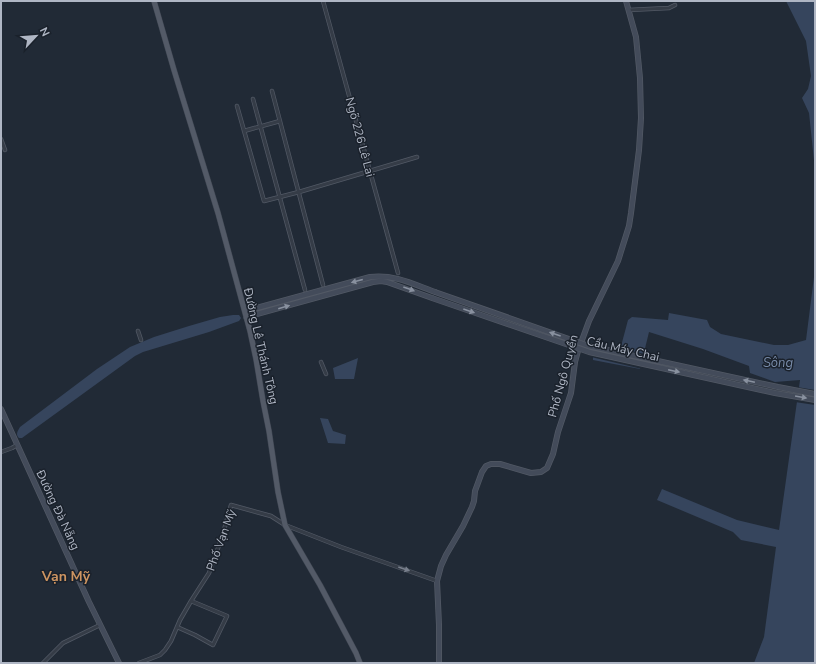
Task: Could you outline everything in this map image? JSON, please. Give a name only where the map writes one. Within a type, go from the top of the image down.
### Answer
[{"type":"main road","name":"Đường Lê Thánh Tông","points":[[154,1],[218,213],[246,317],[256,359],[284,525],[320,586],[360,663]]},
{"type":"street","name":"Ngõ 226 Lê Lai","points":[[323,1],[398,273]]},
{"type":"street","name":"Phố Ngô Quyền","points":[[439,663],[440,625],[437,581],[441,566],[472,507],[475,491],[482,472],[486,466],[489,464],[495,464],[531,473],[541,472],[547,468],[553,454],[558,432],[571,393],[577,354],[589,321],[618,260],[628,226],[639,150],[641,118],[640,78],[636,37],[626,1]]},
{"type":"street","points":[[629,10],[655,10],[669,8],[675,5]]},
{"type":"street","points":[[272,92],[324,285]]},
{"type":"street","points":[[254,99],[305,290]]},
{"type":"street","points":[[237,106],[264,201],[299,192],[417,156]]},
{"type":"street","points":[[244,131],[280,121]]},
{"type":"street","points":[[1,139],[6,150]]},
{"type":"street","name":"Cầu Máy Chai","points":[[244,311],[370,277],[388,276],[398,278],[590,346],[815,394]]},
{"type":"street","name":"Cầu Máy Chai","points":[[246,317],[373,282],[382,281],[392,283],[589,352],[775,393],[815,400]]},
{"type":"street","points":[[138,332],[141,340]]},
{"type":"street","points":[[321,362],[326,374]]},
{"type":"street","name":"Đường Đà Nẵng","points":[[1,409],[89,602],[119,663]]},
{"type":"street","points":[[1,452],[17,445]]},
{"type":"street","name":"Phố Vạn Mỹ","points":[[139,663],[160,655],[171,641],[191,600],[209,573],[222,537],[231,505],[271,516],[284,525],[437,581]]},
{"type":"street","points":[[177,627],[213,645],[227,616],[191,600]]},
{"type":"street","points":[[43,663],[63,643],[100,625]]},
{"type":"water","points":[[786,1],[815,1],[815,170],[809,113],[802,98],[808,89],[811,76],[806,41]]},
{"type":"water","name":"Sông","points":[[815,269],[815,663],[754,663],[764,637],[776,547],[741,540],[733,532],[657,500],[662,489],[737,520],[779,530],[800,380],[775,382],[750,373],[749,366],[703,349],[649,332],[640,369],[593,360],[593,350],[615,353],[620,350],[628,320],[632,317],[668,320],[669,313],[707,320],[710,327],[721,334],[774,345],[788,345],[806,340]]},
{"type":"water","points":[[239,315],[241,318],[239,321],[209,332],[143,352],[135,356],[22,438],[18,437],[17,432],[20,427],[97,369],[130,347],[154,337],[189,326],[220,317]]},
{"type":"water","points":[[358,358],[354,379],[335,379],[333,368]]},
{"type":"water","points":[[320,418],[328,419],[333,431],[346,435],[345,444],[328,443]]},
{"type":"pier","points":[[619,348],[645,354],[642,369],[591,357],[591,349],[614,351]]},
{"type":"pier","points":[[797,387],[815,390],[815,405],[795,402]]},
{"type":"district","name":"Vạn Mỹ","points":[[66,576]]}]
